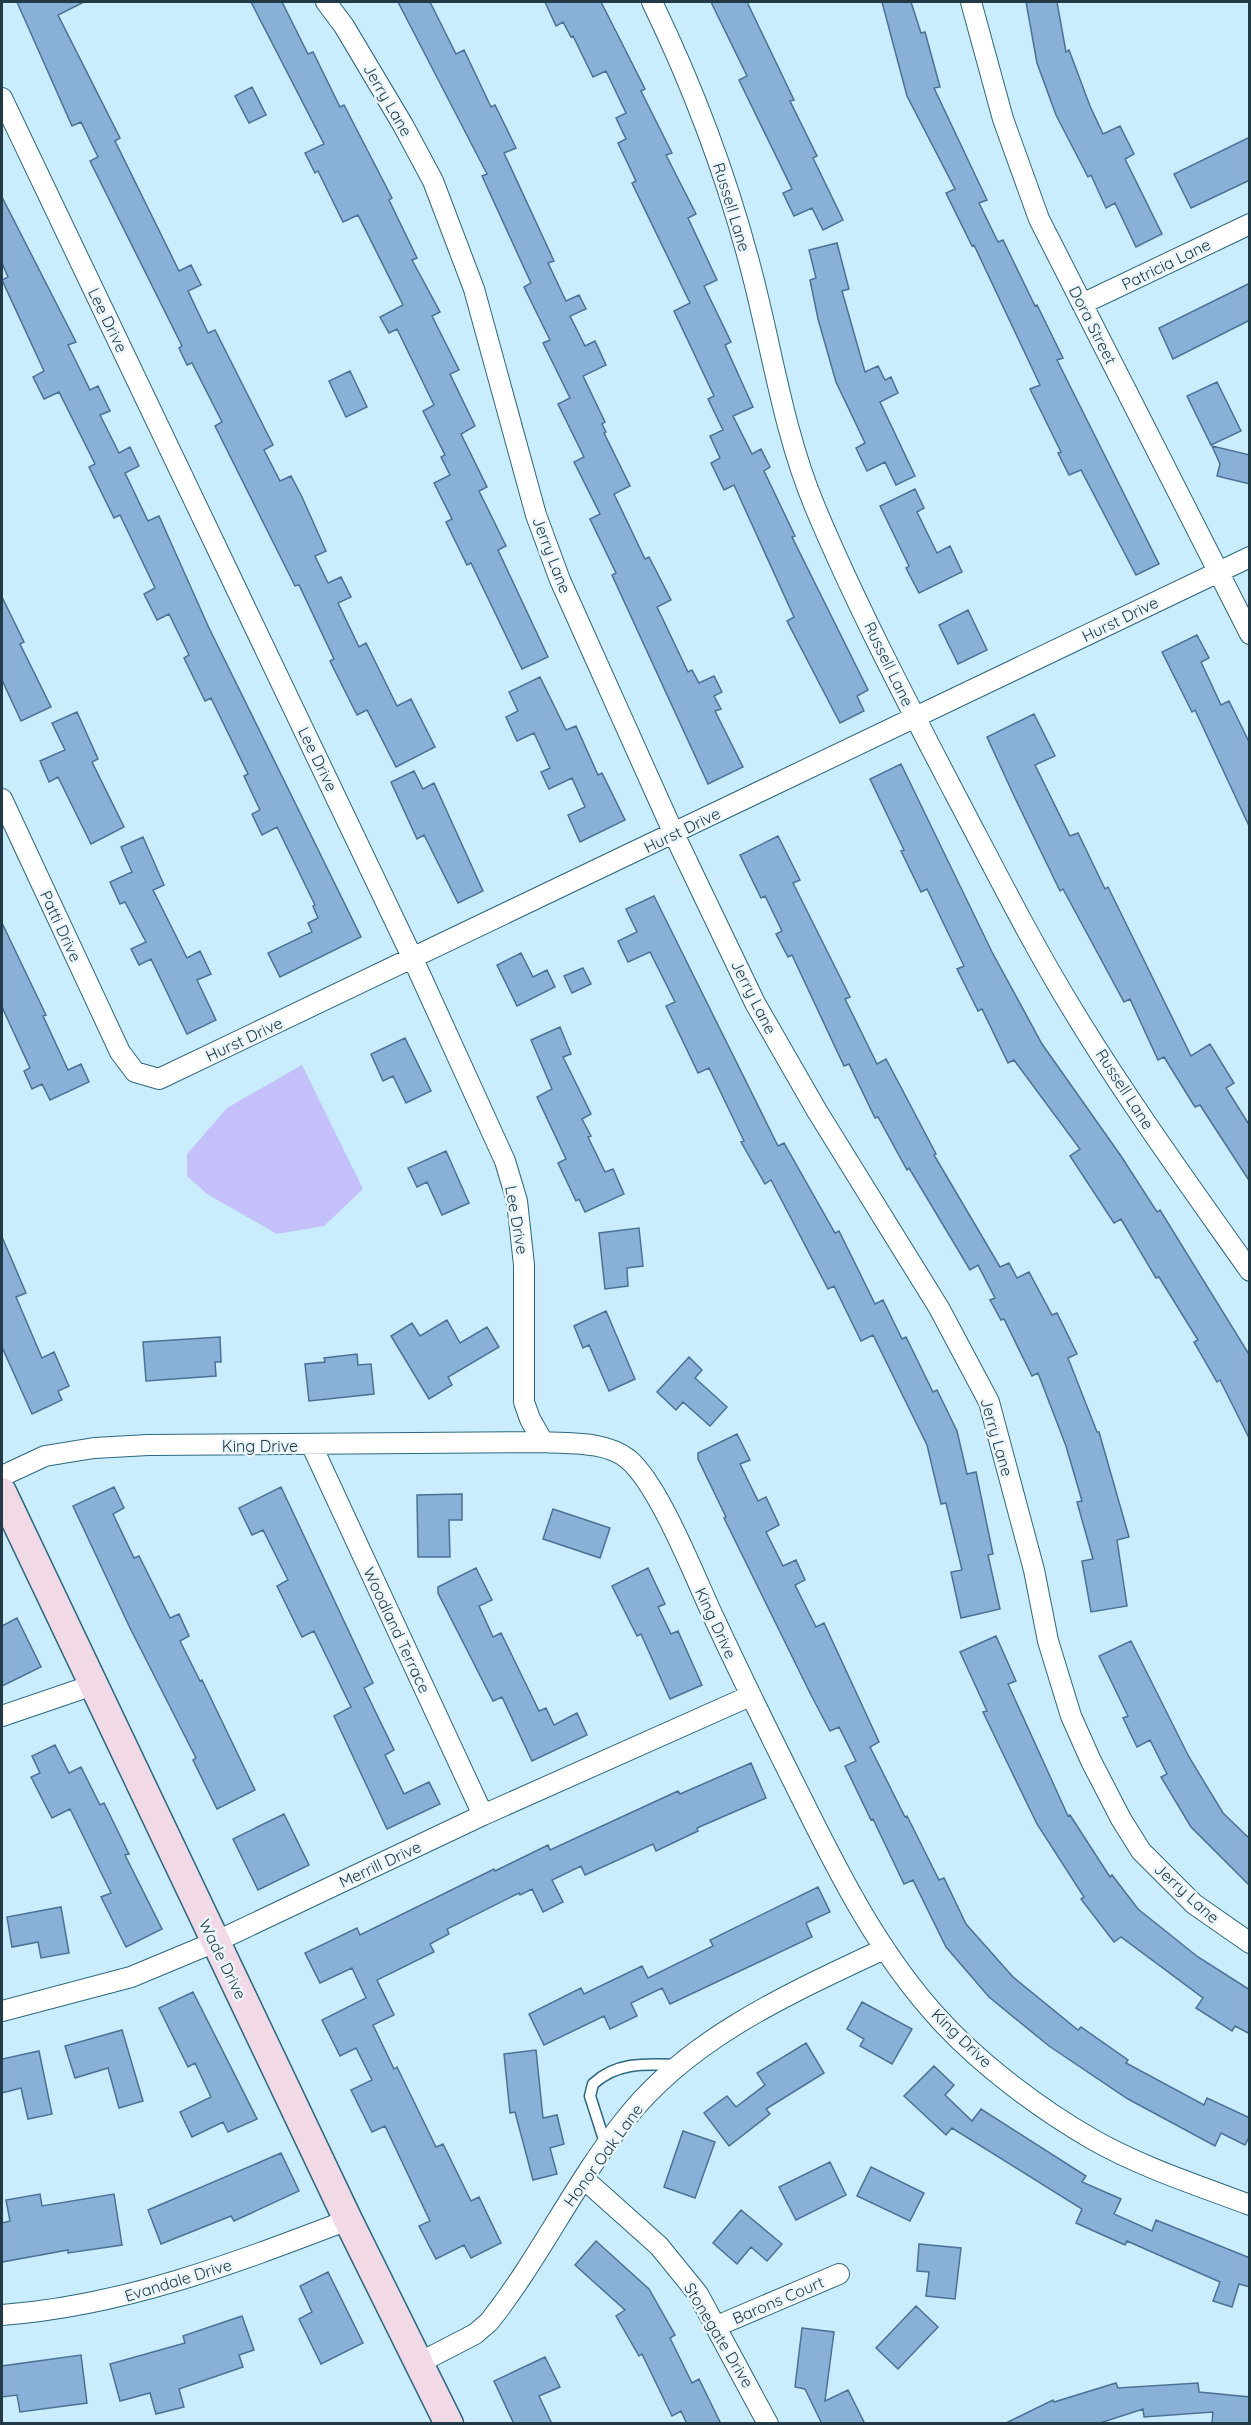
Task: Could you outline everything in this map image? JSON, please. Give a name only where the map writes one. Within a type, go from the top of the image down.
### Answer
[{"type":"street","name":"Jerry Lane","points":[[327,2],[392,105],[433,181],[474,289],[536,514],[552,558],[674,834],[755,1003],[817,1111],[939,1308],[989,1402],[1034,1570],[1048,1641],[1071,1716],[1091,1761],[1121,1819],[1141,1851],[1194,1904],[1250,1943]]},
{"type":"street","name":"Russell Lane","points":[[652,2],[682,66],[728,187],[753,277],[796,453],[814,505],[916,718],[1032,940],[1075,1014],[1149,1126],[1250,1271]]},
{"type":"street","name":"Dora Street","points":[[971,2],[1003,119],[1039,219],[1250,634]]},
{"type":"street","name":"Lee Drive","points":[[2,98],[413,958],[505,1161],[517,1201],[524,1264],[524,1402],[530,1419],[543,1442]]},
{"type":"street","name":"Patricia Lane","points":[[1082,304],[1250,224]]},
{"type":"street","name":"Hurst Drive","points":[[120,1052],[135,1072],[159,1079],[1250,557]]},
{"type":"street","name":"Patti Drive","points":[[2,800],[120,1052]]},
{"type":"street","name":"King Drive","points":[[2,1476],[45,1456],[94,1448],[148,1445],[312,1446],[543,1442],[604,1447],[616,1451],[631,1461],[659,1501],[750,1696],[842,1881],[884,1949],[941,2021],[1011,2084],[1092,2139],[1152,2168],[1250,2205]]},
{"type":"street","name":"Woodland Terrace","points":[[312,1446],[483,1815]]},
{"type":"street","name":"Wade Drive","points":[[2,1492],[348,2220],[449,2424]]},
{"type":"street","points":[[2,1716],[93,1685]]},
{"type":"street","name":"Merrill Drive","points":[[2,2011],[130,1977],[215,1942],[483,1815],[750,1696]]},
{"type":"street","name":"Honor Oak Lane","points":[[419,2363],[475,2334],[489,2322],[606,2146],[657,2083],[702,2047],[790,1994],[884,1949]]},
{"type":"street","name":"Stonegate Drive","points":[[584,2179],[659,2246],[698,2294],[768,2424]]},
{"type":"street","name":"Evandale Drive","points":[[2,2315],[60,2310],[161,2287],[231,2265],[348,2220]]},
{"type":"street","name":"Barons Court","points":[[717,2326],[838,2274]]},
{"type":"lane","points":[[606,2146],[590,2096],[593,2084],[623,2067],[639,2064],[680,2065]]},
{"type":"shaded area","points":[[302,1065],[363,1189],[324,1226],[277,1234],[207,1194],[187,1176],[187,1154],[227,1108]]},
{"type":"building","points":[[17,2],[84,2],[58,15],[120,138],[115,141],[179,271],[191,265],[201,285],[188,291],[208,333],[215,330],[273,445],[264,450],[280,481],[291,476],[302,497],[326,551],[315,556],[328,583],[341,577],[351,597],[338,603],[359,647],[366,643],[397,706],[411,699],[435,747],[396,767],[367,710],[357,715],[330,661],[334,659],[299,585],[295,586],[215,426],[222,422],[192,363],[187,365],[179,348],[182,346],[90,161],[98,157],[81,122],[72,126]]},
{"type":"building","points":[[251,2],[282,2],[308,54],[313,52],[340,107],[344,105],[392,198],[389,200],[417,258],[412,260],[440,312],[432,316],[459,370],[450,374],[475,426],[461,434],[487,487],[479,491],[506,546],[498,550],[548,657],[522,669],[471,563],[467,565],[446,522],[452,519],[434,483],[450,475],[441,457],[445,455],[423,411],[434,405],[397,329],[389,333],[380,317],[403,305],[358,215],[343,222],[318,171],[315,173],[305,153],[324,144]]},
{"type":"building","points":[[398,2],[430,2],[456,54],[464,50],[491,107],[495,105],[516,148],[504,153],[554,261],[548,263],[566,301],[579,295],[586,309],[570,316],[585,346],[595,341],[606,365],[583,376],[605,422],[602,424],[606,432],[604,433],[630,486],[614,494],[645,559],[649,557],[671,600],[657,607],[688,672],[692,670],[699,683],[714,676],[722,692],[714,696],[721,709],[715,711],[743,767],[708,784],[612,575],[616,573],[590,519],[600,514],[574,462],[584,457],[558,404],[570,398],[543,343],[550,340],[524,287],[531,283],[482,176],[487,174]]},
{"type":"building","points":[[545,2],[601,2],[645,89],[641,91],[672,153],[666,155],[696,214],[688,218],[717,280],[704,286],[731,342],[725,345],[753,407],[733,416],[752,454],[761,449],[770,467],[764,471],[795,536],[792,537],[868,690],[857,696],[864,711],[840,723],[787,621],[794,617],[734,485],[724,490],[711,463],[720,458],[710,436],[723,430],[708,399],[714,396],[674,311],[690,303],[632,183],[636,181],[618,143],[626,139],[616,118],[626,113],[606,71],[593,77],[573,36],[571,37],[563,22],[556,26]]},
{"type":"building","points":[[711,2],[747,2],[794,100],[790,101],[817,156],[813,158],[843,220],[823,230],[812,208],[794,216],[783,193],[792,189],[739,80],[747,76]]},
{"type":"building","points":[[882,2],[911,2],[921,33],[925,32],[940,87],[934,88],[987,200],[979,203],[998,242],[1003,240],[1035,306],[1037,305],[1063,358],[1057,360],[1159,564],[1136,575],[1081,470],[1069,475],[1058,453],[1061,452],[1030,389],[1040,385],[974,245],[972,246],[946,193],[955,189],[907,96]]},
{"type":"building","points":[[1026,2],[1057,2],[1066,52],[1069,50],[1090,106],[1103,134],[1120,126],[1134,154],[1125,159],[1162,234],[1136,247],[1115,203],[1106,208],[1091,175],[1088,177],[1056,115],[1037,63]]},
{"type":"building","points":[[252,87],[266,115],[249,123],[235,96]]},
{"type":"building","points":[[1250,137],[1250,180],[1191,208],[1174,174]]},
{"type":"building","points":[[2,197],[76,342],[68,345],[90,390],[98,386],[110,411],[100,415],[119,453],[130,447],[139,466],[125,473],[148,521],[159,516],[209,628],[361,937],[280,977],[268,953],[312,932],[308,923],[318,918],[313,906],[315,905],[277,827],[262,835],[252,814],[260,810],[244,776],[248,774],[211,698],[205,701],[184,658],[189,655],[169,614],[157,620],[144,594],[155,588],[120,515],[114,518],[89,467],[95,464],[59,392],[44,399],[33,377],[44,371],[2,280],[8,277],[2,263]]},
{"type":"building","points":[[837,243],[849,289],[842,291],[865,372],[878,366],[885,380],[891,377],[898,393],[880,402],[915,476],[896,485],[885,462],[867,471],[856,448],[865,443],[836,382],[818,319],[810,280],[816,278],[809,250]]},
{"type":"building","points":[[1250,283],[1250,320],[1173,359],[1159,328]]},
{"type":"building","points":[[350,371],[367,407],[346,417],[329,381]]},
{"type":"building","points":[[1217,382],[1241,431],[1211,445],[1187,396]]},
{"type":"building","points":[[1212,446],[1250,455],[1250,484],[1217,476],[1220,464]]},
{"type":"building","points":[[915,489],[924,508],[917,512],[937,553],[950,546],[962,572],[919,593],[906,568],[909,566],[880,506]]},
{"type":"building","points":[[2,597],[24,642],[20,644],[51,707],[21,721],[2,680]]},
{"type":"building","points":[[968,610],[987,650],[958,664],[939,625]]},
{"type":"building","points":[[1197,635],[1209,658],[1201,662],[1221,705],[1229,701],[1250,744],[1250,828],[1195,710],[1192,712],[1162,652]]},
{"type":"building","points":[[540,677],[566,730],[576,726],[598,775],[602,773],[625,820],[580,842],[568,815],[585,807],[572,778],[549,789],[541,772],[550,768],[534,733],[517,741],[506,717],[518,711],[509,692]]},
{"type":"building","points":[[77,712],[98,759],[92,762],[124,827],[91,844],[58,777],[49,782],[40,761],[65,750],[52,723]]},
{"type":"building","points":[[1034,714],[1055,756],[1035,765],[1070,836],[1078,833],[1105,889],[1108,887],[1191,1056],[1210,1044],[1234,1083],[1226,1088],[1250,1126],[1250,1182],[1200,1105],[1195,1107],[1164,1057],[1158,1060],[1130,999],[1124,1002],[1063,889],[1060,891],[1015,798],[987,737]]},
{"type":"building","points":[[901,764],[992,952],[1042,1044],[1121,1156],[1157,1212],[1160,1210],[1250,1356],[1250,1440],[1220,1380],[1217,1382],[1194,1342],[1198,1340],[1159,1277],[1156,1278],[1121,1219],[1114,1223],[1070,1156],[1080,1149],[1014,1060],[1008,1063],[982,1009],[978,1011],[957,969],[964,966],[927,889],[921,892],[870,779]]},
{"type":"building","points":[[414,771],[423,789],[434,783],[483,891],[458,903],[424,835],[417,839],[391,782]]},
{"type":"building","points":[[778,836],[800,880],[793,883],[850,997],[845,999],[877,1064],[886,1059],[936,1154],[934,1155],[1000,1267],[1009,1263],[1017,1278],[1029,1272],[1052,1315],[1057,1313],[1077,1354],[1068,1358],[1097,1432],[1099,1432],[1129,1537],[1117,1540],[1127,1606],[1091,1612],[1082,1561],[1093,1559],[1077,1502],[1082,1501],[1066,1446],[1038,1373],[1032,1376],[1004,1319],[1001,1320],[990,1300],[995,1298],[978,1265],[970,1270],[909,1168],[907,1170],[878,1117],[875,1118],[849,1064],[844,1066],[792,955],[788,957],[776,934],[782,931],[765,896],[761,898],[740,855]]},
{"type":"building","points":[[143,837],[164,885],[153,890],[187,958],[200,951],[211,974],[197,980],[216,1020],[187,1034],[151,959],[139,965],[131,949],[146,942],[125,902],[120,904],[110,882],[132,872],[121,847]]},
{"type":"building","points":[[654,896],[778,1146],[784,1143],[835,1233],[839,1231],[875,1304],[883,1300],[902,1339],[906,1337],[933,1392],[937,1390],[957,1431],[967,1474],[976,1472],[993,1554],[988,1555],[1000,1609],[961,1618],[951,1572],[962,1570],[946,1503],[941,1504],[927,1445],[873,1335],[861,1341],[834,1286],[828,1289],[771,1180],[765,1184],[741,1142],[744,1141],[709,1068],[698,1073],[666,1006],[675,1002],[650,952],[628,962],[618,941],[637,932],[626,909]]},
{"type":"building","points":[[2,923],[46,1015],[43,1016],[68,1070],[81,1064],[89,1082],[50,1100],[42,1084],[32,1089],[24,1071],[30,1068],[2,1007]]},
{"type":"building","points":[[521,953],[533,977],[547,970],[555,987],[517,1006],[497,965]]},
{"type":"building","points":[[583,968],[591,984],[572,993],[564,976]]},
{"type":"building","points":[[560,1027],[571,1054],[563,1057],[591,1114],[582,1119],[591,1136],[588,1137],[605,1172],[613,1169],[624,1194],[585,1212],[579,1199],[576,1201],[558,1163],[566,1159],[537,1097],[552,1089],[531,1040]]},
{"type":"building","points":[[405,1038],[431,1091],[406,1103],[393,1076],[383,1081],[371,1054]]},
{"type":"building","points":[[446,1151],[469,1203],[442,1215],[427,1182],[417,1187],[408,1168]]},
{"type":"building","points":[[639,1228],[643,1266],[627,1268],[628,1286],[605,1289],[599,1233]]},
{"type":"building","points":[[2,1237],[26,1293],[16,1297],[42,1358],[54,1352],[69,1386],[58,1391],[62,1400],[32,1414],[2,1347]]},
{"type":"building","points":[[606,1311],[635,1379],[609,1391],[589,1345],[583,1348],[574,1326]]},
{"type":"building","points":[[447,1320],[460,1343],[487,1327],[499,1347],[448,1377],[452,1385],[429,1399],[391,1336],[412,1323],[420,1336]]},
{"type":"building","points":[[220,1337],[221,1362],[215,1362],[216,1376],[146,1381],[143,1342]]},
{"type":"building","points":[[357,1354],[358,1365],[371,1364],[374,1394],[309,1401],[305,1364],[325,1362],[324,1358]]},
{"type":"building","points":[[689,1357],[702,1370],[695,1378],[727,1407],[710,1426],[683,1402],[676,1410],[657,1392]]},
{"type":"building","points":[[737,1434],[750,1460],[740,1464],[758,1501],[766,1497],[779,1525],[766,1532],[783,1566],[796,1560],[805,1580],[795,1585],[816,1627],[824,1623],[879,1742],[870,1747],[939,1880],[944,1878],[966,1924],[1013,1977],[1078,2030],[1081,2027],[1128,2060],[1126,2063],[1204,2105],[1207,2098],[1250,2118],[1250,2135],[1245,2145],[1221,2133],[1215,2146],[1128,2099],[1049,2046],[989,1997],[946,1947],[913,1880],[904,1884],[873,1819],[871,1820],[845,1766],[856,1761],[839,1727],[830,1731],[811,1695],[724,1518],[726,1517],[698,1459],[698,1453]]},
{"type":"building","points":[[114,1487],[124,1508],[113,1514],[134,1558],[139,1556],[170,1618],[179,1614],[189,1636],[180,1641],[200,1681],[202,1680],[255,1790],[217,1809],[193,1760],[196,1758],[130,1628],[73,1506]]},
{"type":"building","points":[[281,1487],[373,1683],[364,1688],[394,1750],[385,1755],[404,1794],[429,1782],[440,1804],[387,1829],[334,1716],[351,1707],[314,1631],[302,1637],[277,1586],[288,1580],[263,1530],[252,1535],[239,1508]]},
{"type":"building","points":[[462,1494],[462,1520],[449,1520],[450,1557],[418,1557],[417,1495]]},
{"type":"building","points":[[553,1509],[610,1528],[600,1558],[543,1539]]},
{"type":"building","points":[[476,1568],[492,1600],[479,1606],[493,1637],[501,1633],[539,1711],[546,1708],[554,1725],[577,1713],[587,1735],[532,1761],[502,1697],[493,1701],[438,1593],[438,1587]]},
{"type":"building","points":[[648,1568],[665,1604],[658,1607],[671,1634],[678,1631],[702,1685],[670,1699],[641,1634],[637,1636],[612,1586]]},
{"type":"building","points":[[17,1618],[41,1667],[2,1686],[2,1626]]},
{"type":"building","points":[[996,1636],[1016,1681],[1008,1684],[1068,1816],[1070,1815],[1110,1877],[1112,1875],[1138,1909],[1198,1957],[1250,1990],[1250,2034],[1235,2026],[1232,2031],[1196,2008],[1203,1998],[1121,1937],[1114,1942],[1081,1899],[1084,1897],[1037,1824],[983,1712],[987,1711],[960,1652]]},
{"type":"building","points":[[1131,1641],[1189,1757],[1223,1813],[1250,1839],[1250,1886],[1191,1827],[1161,1777],[1167,1774],[1150,1740],[1137,1747],[1123,1718],[1128,1716],[1099,1656]]},
{"type":"building","points":[[55,1745],[69,1773],[81,1767],[100,1805],[104,1803],[129,1854],[125,1855],[162,1929],[126,1947],[101,1897],[111,1893],[70,1809],[52,1818],[31,1777],[40,1773],[32,1756]]},
{"type":"building","points":[[751,1763],[766,1798],[697,1828],[698,1831],[656,1851],[653,1844],[585,1875],[581,1866],[552,1880],[563,1902],[543,1912],[532,1889],[520,1895],[519,1893],[447,1929],[449,1934],[430,1944],[434,1952],[377,1980],[394,2015],[373,2025],[394,2069],[397,2067],[436,2147],[443,2144],[471,2201],[479,2197],[501,2243],[471,2258],[464,2245],[436,2259],[419,2226],[430,2221],[385,2126],[372,2132],[351,2090],[372,2080],[356,2048],[340,2056],[322,2020],[366,1998],[352,1968],[320,1983],[305,1953],[357,1928],[360,1935],[548,1845],[550,1850],[678,1791],[680,1794]]},
{"type":"building","points":[[284,1814],[309,1865],[258,1890],[233,1839]]},
{"type":"building","points":[[818,1887],[830,1912],[806,1923],[812,1937],[670,2004],[662,1988],[631,2003],[637,2016],[610,2029],[604,2016],[544,2045],[529,2014],[581,1988],[584,1994],[642,1966],[648,1978],[713,1946],[710,1940]]},
{"type":"building","points":[[61,1907],[69,1953],[41,1958],[38,1942],[12,1947],[7,1917]]},
{"type":"building","points":[[193,1992],[257,2119],[228,2132],[223,2122],[192,2137],[180,2112],[211,2097],[195,2063],[188,2067],[159,2008]]},
{"type":"building","points":[[862,2002],[912,2029],[892,2064],[860,2046],[864,2039],[847,2029]]},
{"type":"building","points":[[122,2030],[143,2101],[119,2108],[108,2068],[75,2078],[65,2046]]},
{"type":"building","points":[[806,2043],[824,2073],[766,2109],[770,2114],[729,2146],[704,2113],[727,2096],[736,2107],[765,2085],[757,2073]]},
{"type":"building","points":[[536,2050],[543,2118],[557,2115],[564,2144],[550,2148],[557,2174],[533,2180],[515,2112],[510,2113],[504,2054]]},
{"type":"building","points":[[39,2051],[52,2114],[28,2119],[21,2088],[2,2093],[2,2059]]},
{"type":"building","points":[[934,2066],[954,2085],[945,2095],[972,2121],[981,2109],[1086,2176],[1082,2182],[1121,2199],[1114,2214],[1152,2231],[1156,2220],[1250,2258],[1250,2287],[1239,2284],[1232,2307],[1213,2301],[1220,2282],[1127,2241],[1125,2245],[1076,2223],[1082,2209],[952,2128],[946,2135],[904,2096]]},
{"type":"building","points":[[683,2131],[715,2142],[695,2198],[664,2187]]},
{"type":"building","points":[[281,2153],[299,2191],[234,2221],[231,2216],[161,2244],[148,2210]]},
{"type":"building","points":[[830,2162],[846,2195],[796,2220],[779,2187]]},
{"type":"building","points":[[871,2167],[924,2193],[910,2221],[857,2196]]},
{"type":"building","points":[[40,2194],[42,2206],[114,2194],[122,2245],[68,2253],[68,2250],[2,2262],[2,2223],[10,2221],[6,2200]]},
{"type":"building","points":[[741,2210],[782,2244],[767,2261],[751,2247],[737,2264],[713,2243]]},
{"type":"building","points":[[596,2241],[649,2289],[675,2335],[670,2338],[692,2383],[699,2379],[721,2424],[687,2424],[681,2411],[672,2416],[642,2354],[639,2356],[616,2316],[625,2310],[575,2265]]},
{"type":"building","points":[[919,2244],[961,2248],[955,2299],[926,2296],[929,2272],[917,2271]]},
{"type":"building","points":[[328,2272],[363,2343],[321,2364],[299,2319],[312,2312],[300,2286]]},
{"type":"building","points":[[916,2306],[938,2327],[898,2369],[876,2348]]},
{"type":"building","points":[[242,2316],[254,2350],[239,2355],[243,2367],[179,2389],[184,2407],[156,2414],[150,2393],[120,2401],[110,2364],[185,2343],[183,2336]]},
{"type":"building","points":[[802,2328],[834,2332],[825,2401],[848,2390],[865,2424],[822,2424],[805,2389],[795,2387]]},
{"type":"building","points":[[81,2355],[87,2403],[20,2412],[17,2395],[2,2397],[2,2366]]},
{"type":"building","points":[[545,2357],[560,2387],[539,2396],[552,2424],[514,2424],[494,2381]]},
{"type":"building","points":[[1116,2383],[1118,2388],[1198,2383],[1199,2392],[1250,2397],[1250,2424],[1212,2424],[1213,2412],[1144,2417],[1143,2409],[1097,2424],[1004,2424],[1053,2400],[1054,2402]]}]
